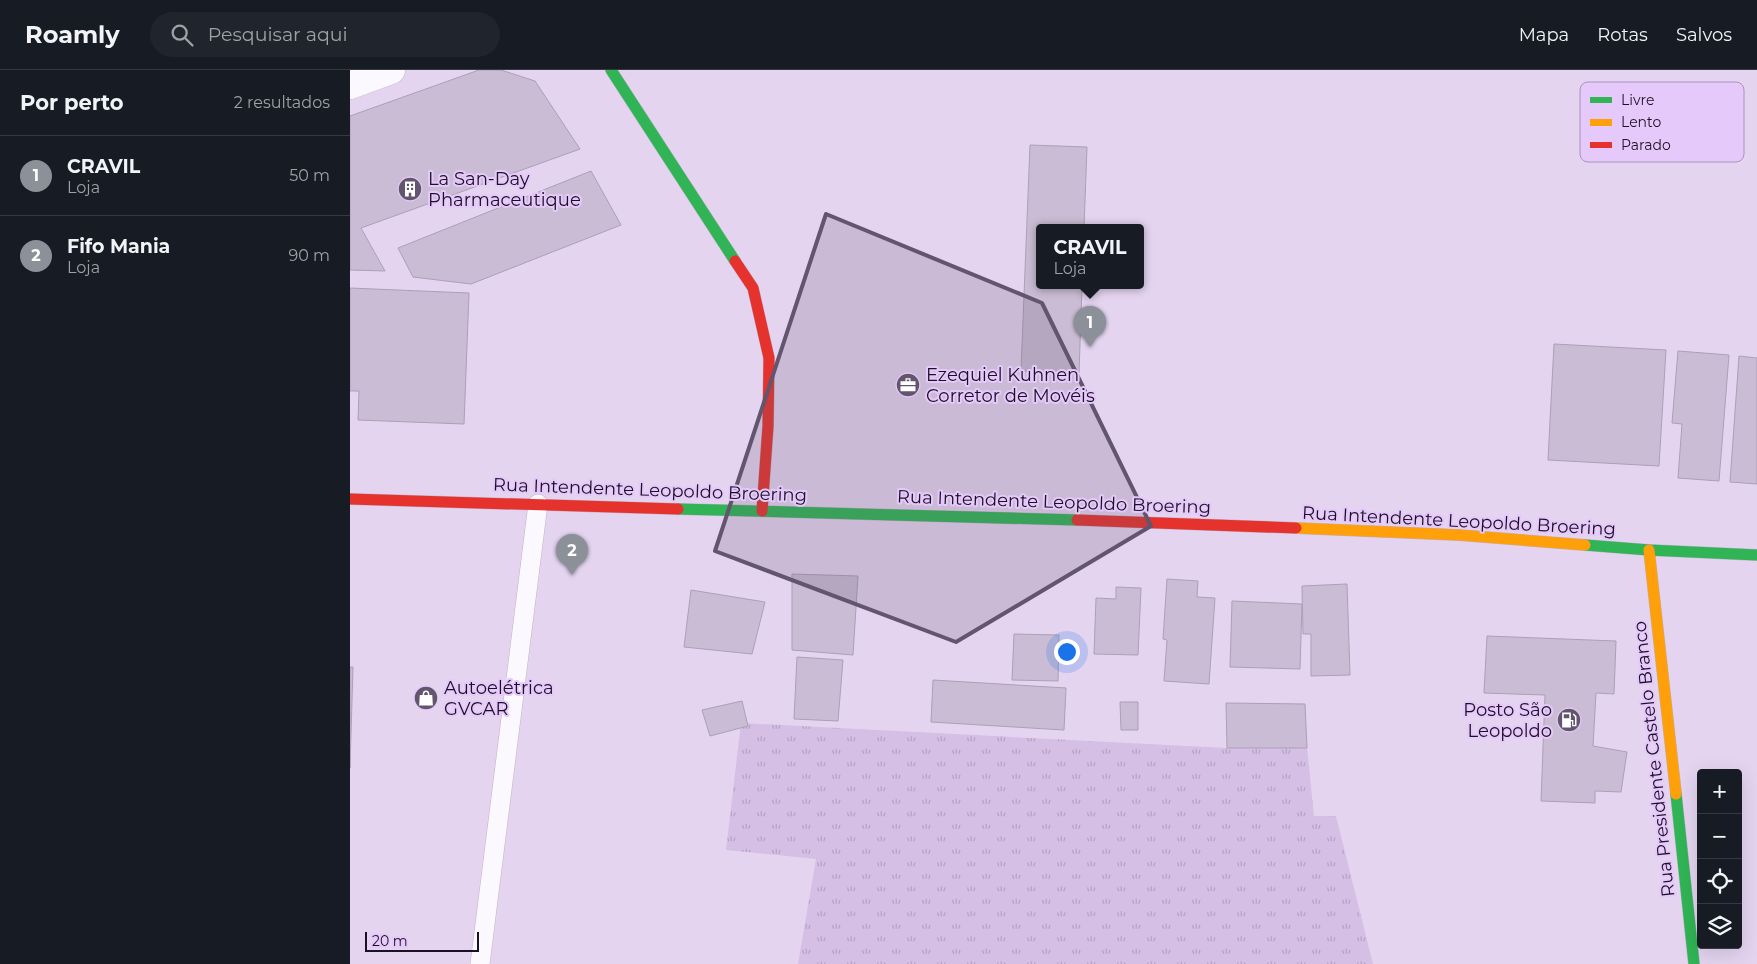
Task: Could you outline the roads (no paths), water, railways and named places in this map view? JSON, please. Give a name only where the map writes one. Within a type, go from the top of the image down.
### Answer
[{"type":"main road","points":[[611,70],[753,288],[769,358],[768,426],[762,511]]},
{"type":"main road","name":"Rua Intendente Leopoldo Broering","points":[[350,498],[1109,520],[1449,535],[1649,550],[1757,555]]},
{"type":"main road","name":"Rua Presidente Castelo Branco","points":[[1649,550],[1694,964]]},
{"type":"street","points":[[350,85],[391,70]]},
{"type":"lane","points":[[480,964],[538,504]]},
{"type":"place","name":"La San-Day Pharmaceutique","points":[[410,189]]},
{"type":"place","name":"CRAVIL","points":[[1090,347]]},
{"type":"place","name":"Ezequiel Kuhnen Corretor de Movéis","points":[[908,385]]},
{"type":"place","name":"Fifo Mania","points":[[572,575]]},
{"type":"place","name":"Autoelétrica GVCAR","points":[[426,698]]},
{"type":"place","name":"Posto São Leopoldo","points":[[1569,720]]}]
